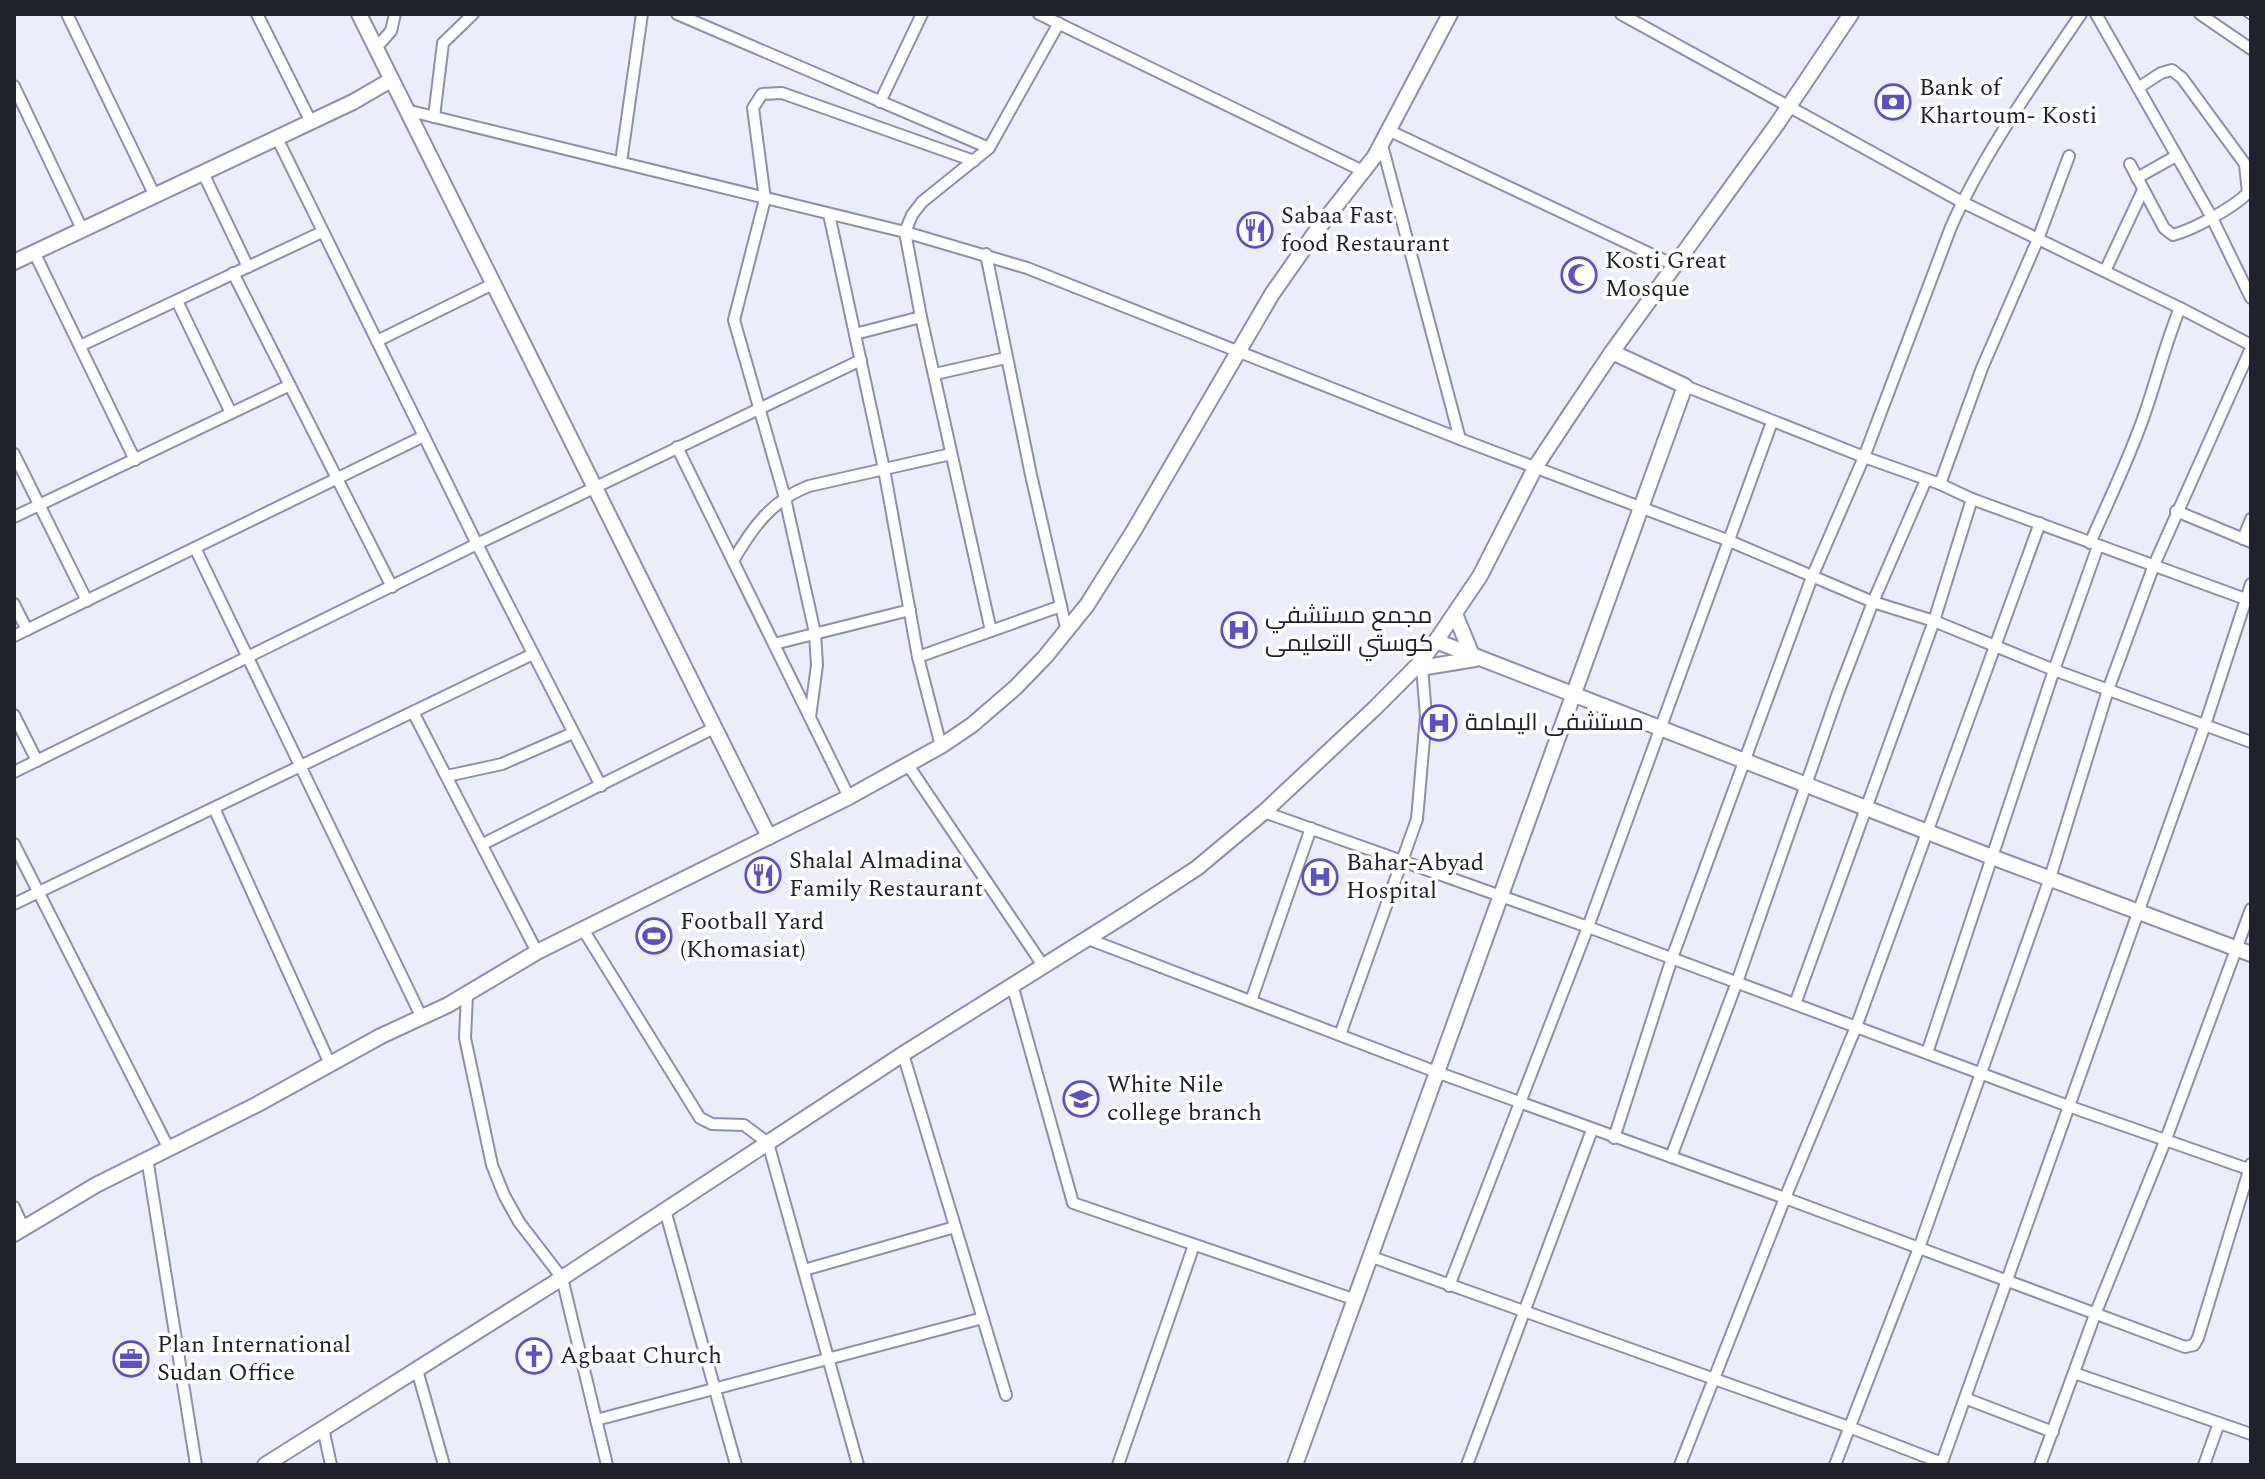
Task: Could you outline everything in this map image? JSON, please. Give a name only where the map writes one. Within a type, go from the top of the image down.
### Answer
[{"type":"main road","points":[[359,14],[769,837]]},
{"type":"main road","points":[[19,1232],[78,1195],[422,1018],[537,952],[849,797],[941,746],[972,725],[1016,687],[1067,632],[1111,569],[1237,351],[1294,261],[1365,172],[1382,145],[1450,14]]},
{"type":"main road","points":[[265,1465],[562,1278],[903,1054],[1013,988],[1197,868],[1264,812],[1418,668],[1480,576],[1536,466],[1612,352],[1789,106],[1851,14]]},
{"type":"main road","points":[[14,262],[311,122],[391,80]]},
{"type":"main road","points":[[1295,1465],[1685,386],[1612,352]]},
{"type":"main road","points":[[1455,614],[1476,657]]},
{"type":"main road","points":[[1436,641],[1992,857],[2244,951]]},
{"type":"main road","points":[[1418,668],[1476,657]]},
{"type":"street","points":[[67,14],[155,196]]},
{"type":"street","points":[[257,14],[311,122]]},
{"type":"street","points":[[376,48],[391,31],[395,14]]},
{"type":"street","points":[[434,117],[439,53],[443,43],[473,14]]},
{"type":"street","points":[[621,162],[642,14]]},
{"type":"street","points":[[677,14],[989,148]]},
{"type":"street","points":[[880,102],[922,14]]},
{"type":"street","points":[[1039,14],[1365,172]]},
{"type":"street","points":[[1621,14],[1962,202],[2251,346],[2154,565],[2108,690],[2050,878],[1919,1248],[1835,1465]]},
{"type":"street","points":[[1614,1138],[1672,958],[1812,577],[1864,457],[1962,202],[2047,63],[2081,14]]},
{"type":"street","points":[[2096,14],[2211,216],[2251,298]]},
{"type":"street","points":[[2200,14],[2251,49]]},
{"type":"street","points":[[991,631],[905,232],[922,202],[989,148],[1059,23]]},
{"type":"street","points":[[2130,164],[2164,228],[2173,235],[2250,196],[2245,164],[2182,78],[2172,70],[2161,73],[2138,88]]},
{"type":"street","points":[[14,86],[82,229]]},
{"type":"street","points":[[810,717],[817,665],[815,633],[785,498],[734,320],[765,199],[753,108],[762,94],[782,93],[974,161]]},
{"type":"street","points":[[406,110],[986,254],[1727,540],[1873,602],[1934,621],[2054,670],[2251,742]]},
{"type":"street","points":[[1390,131],[1674,265]]},
{"type":"street","points":[[277,138],[477,544],[601,786]]},
{"type":"street","points":[[1382,145],[1460,439]]},
{"type":"street","points":[[1940,484],[1982,368],[2038,239],[2069,156]]},
{"type":"street","points":[[2137,178],[2176,156]]},
{"type":"street","points":[[203,173],[248,267]]},
{"type":"street","points":[[2105,271],[2143,190]]},
{"type":"street","points":[[829,214],[884,469],[918,657],[941,746]]},
{"type":"street","points":[[80,346],[322,232]]},
{"type":"street","points":[[34,252],[135,460]]},
{"type":"street","points":[[986,254],[1067,632]]},
{"type":"street","points":[[233,273],[392,587]]},
{"type":"street","points":[[377,341],[495,283]]},
{"type":"street","points":[[177,301],[231,413]]},
{"type":"street","points":[[1927,1053],[2094,544],[2134,442],[2180,308]]},
{"type":"street","points":[[855,334],[921,317]]},
{"type":"street","points":[[935,374],[1006,358]]},
{"type":"street","points":[[14,772],[596,486],[861,360]]},
{"type":"street","points":[[14,517],[288,386]]},
{"type":"street","points":[[1685,386],[1972,499],[2248,600]]},
{"type":"street","points":[[1449,1286],[1663,727],[1727,540],[1772,422]]},
{"type":"street","points":[[14,636],[424,436]]},
{"type":"street","points":[[677,447],[849,797]]},
{"type":"street","points":[[14,454],[87,601]]},
{"type":"street","points":[[733,561],[757,522],[785,498],[809,486],[951,454]]},
{"type":"street","points":[[1671,1157],[1873,602],[1926,480]]},
{"type":"street","points":[[1795,1004],[1934,621],[1972,499]]},
{"type":"street","points":[[2176,511],[2247,541],[2251,519]]},
{"type":"street","points":[[1680,1465],[1856,1027],[2040,523]]},
{"type":"street","points":[[195,548],[422,1018]]},
{"type":"street","points":[[1372,1257],[1849,1427],[1942,1464],[2140,911],[2251,584]]},
{"type":"street","points":[[14,604],[27,630]]},
{"type":"street","points":[[918,657],[1061,606]]},
{"type":"street","points":[[774,644],[910,610]]},
{"type":"street","points":[[14,904],[533,654]]},
{"type":"street","points":[[1340,1035],[1417,819],[1426,706],[1418,668]]},
{"type":"street","points":[[413,712],[537,952]]},
{"type":"street","points":[[14,715],[37,761]]},
{"type":"street","points":[[483,844],[714,728]]},
{"type":"street","points":[[447,776],[511,761],[573,733]]},
{"type":"street","points":[[908,765],[1044,967]]},
{"type":"street","points":[[214,808],[330,1064]]},
{"type":"street","points":[[1088,939],[1592,1130],[1785,1198],[2185,1347],[2194,1345],[2250,1168],[2071,1107],[1588,927],[1264,812]]},
{"type":"street","points":[[1251,1001],[1311,828]]},
{"type":"street","points":[[14,844],[168,1147]]},
{"type":"street","points":[[2040,1465],[2096,1312],[2244,951],[2251,909]]},
{"type":"street","points":[[584,931],[700,1118],[712,1124],[744,1125],[768,1143],[858,1465]]},
{"type":"street","points":[[1013,988],[1073,1203],[1356,1300]]},
{"type":"street","points":[[467,994],[465,1038],[492,1165],[519,1222],[562,1278],[607,1465]]},
{"type":"street","points":[[903,1054],[1006,1395]]},
{"type":"street","points":[[1467,1465],[1592,1130]]},
{"type":"street","points":[[147,1158],[196,1465]]},
{"type":"street","points":[[14,1207],[19,1232]]},
{"type":"street","points":[[665,1210],[736,1465]]},
{"type":"street","points":[[804,1270],[955,1227]]},
{"type":"street","points":[[1118,1465],[1194,1245]]},
{"type":"street","points":[[596,1420],[983,1318]]},
{"type":"street","points":[[417,1370],[444,1465]]},
{"type":"street","points":[[2074,1373],[2251,1434]]},
{"type":"street","points":[[1967,1399],[2053,1432]]},
{"type":"street","points":[[2204,1465],[2219,1423]]},
{"type":"street","points":[[323,1428],[331,1465]]},
{"type":"railway","points":[[2245,14],[2251,18]]},
{"type":"place","name":"Bank of Khartoum- Kosti","points":[[1893,102]]},
{"type":"place","name":"Sabaa Fast food Restaurant","points":[[1255,230]]},
{"type":"place","name":"Kosti Great Mosque","points":[[1579,275]]},
{"type":"place","name":"مجمع مستشفي كوستي التعليمى","points":[[1239,630]]},
{"type":"place","name":"مستشفى اليمامة","points":[[1439,723]]},
{"type":"place","name":"Shalal Almadina Family Restaurant","points":[[763,875]]},
{"type":"place","name":"Bahar-Abyad Hospital","points":[[1320,877]]},
{"type":"place","name":"Football Yard (Khomasiat)","points":[[654,936]]},
{"type":"place","name":"White Nile college branch","points":[[1081,1099]]},
{"type":"place","name":"Agbaat Church","points":[[534,1356]]},
{"type":"place","name":"Plan International Sudan Office","points":[[131,1359]]}]
